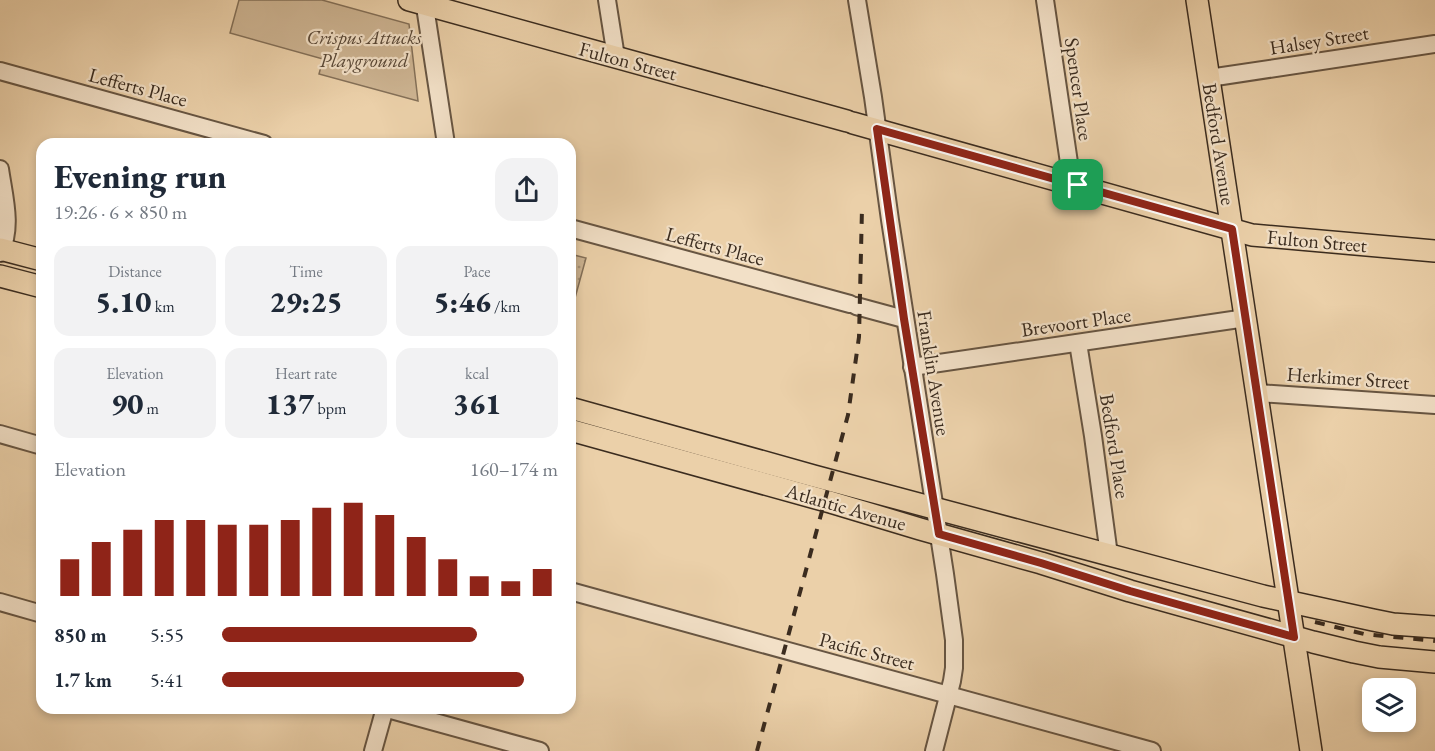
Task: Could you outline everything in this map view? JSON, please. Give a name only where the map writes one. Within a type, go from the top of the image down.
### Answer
[{"type":"main road","name":"Bedford Avenue","points":[[1197,0],[1311,751]]},
{"type":"main road","name":"Fulton Street","points":[[419,1],[1252,235],[1435,251]]},
{"type":"main road","points":[[1,250],[36,259]]},
{"type":"main road","points":[[0,276],[36,285]]},
{"type":"main road","name":"Atlantic Avenue","points":[[576,410],[814,476],[1289,602],[1394,624],[1435,627]]},
{"type":"main road","name":"Atlantic Avenue","points":[[576,432],[821,499],[1294,637],[1379,657],[1435,662]]},
{"type":"street","points":[[607,0],[616,57]]},
{"type":"street","name":"Franklin Avenue","points":[[857,0],[954,640],[954,668],[949,696],[934,751]]},
{"type":"street","name":"Spencer Place","points":[[1045,0],[1072,183]]},
{"type":"street","points":[[419,1],[445,138]]},
{"type":"street","name":"Halsey Street","points":[[1209,78],[1435,44]]},
{"type":"street","name":"Lefferts Place","points":[[0,71],[242,138]]},
{"type":"street","points":[[0,169],[7,220],[1,250]]},
{"type":"street","name":"Lefferts Place","points":[[576,230],[904,319]]},
{"type":"street","name":"Brevoort Place","points":[[912,367],[1246,318]]},
{"type":"street","name":"Bedford Place","points":[[1078,343],[1109,555]]},
{"type":"street","name":"Herkimer Street","points":[[1258,393],[1435,405]]},
{"type":"street","points":[[0,434],[36,444]]},
{"type":"street","name":"Pacific Street","points":[[576,593],[1152,751]]},
{"type":"street","points":[[0,602],[36,612]]},
{"type":"street","points":[[373,751],[382,714]]},
{"type":"street","points":[[406,714],[540,751]]},
{"type":"green space","name":"Crispus Attucks Playground","points":[[239,0],[322,0],[409,24],[418,101],[319,74],[323,59],[230,33]]},
{"type":"green space","points":[[576,256],[586,258],[576,294]]},
{"type":"railway","points":[[757,751],[848,415],[859,337],[862,208]]},
{"type":"railway","points":[[1315,622],[1364,634],[1435,641]]},
{"type":"route","points":[[877,129],[1078,185],[1232,229],[1294,637],[939,534],[904,319],[877,129]]}]
